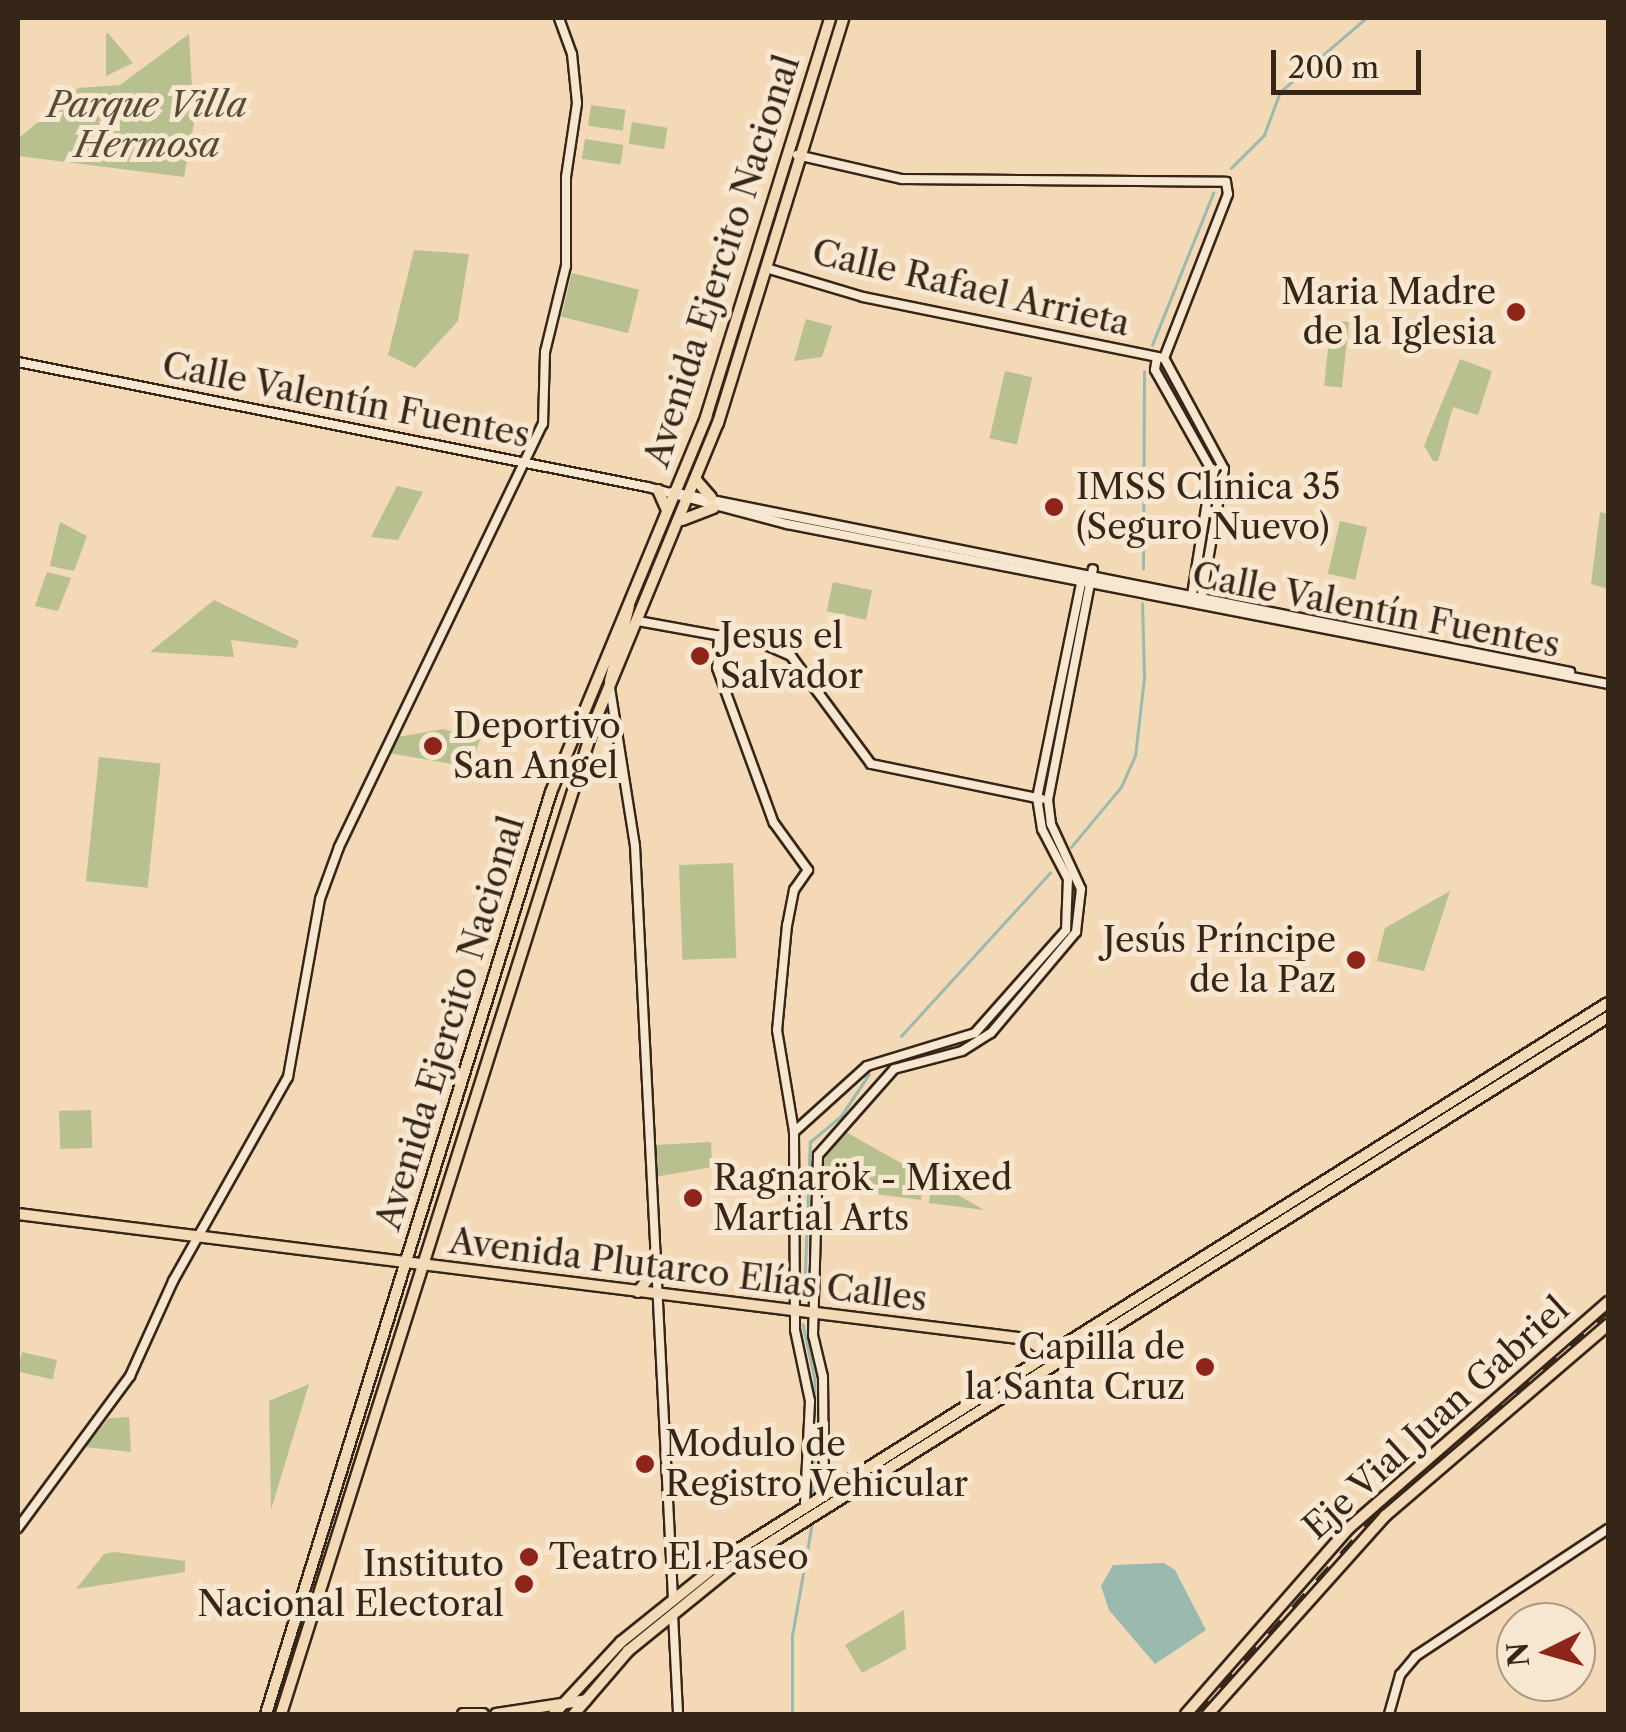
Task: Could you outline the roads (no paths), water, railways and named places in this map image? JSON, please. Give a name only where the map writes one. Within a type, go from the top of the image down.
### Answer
[{"type":"main road","name":"Avenida Ejercito Nacional","points":[[266,1714],[498,962],[585,700],[667,510],[667,493],[706,417],[830,18]]},
{"type":"main road","name":"Avenida Ejercito Nacional","points":[[282,1714],[591,734],[708,450],[843,18]]},
{"type":"main road","points":[[706,417],[715,422],[708,450]]},
{"type":"main road","points":[[681,521],[712,503],[696,480]]},
{"type":"main road","points":[[646,559],[661,566]]},
{"type":"main road","points":[[610,688],[628,600]]},
{"type":"main road","points":[[585,700],[596,700],[591,734]]},
{"type":"main road","points":[[498,962],[507,997]]},
{"type":"main road","points":[[813,1504],[1052,1357],[1608,1003]]},
{"type":"main road","points":[[557,1710],[672,1597],[813,1504],[1608,1017]]},
{"type":"main road","name":"Avenida Plutarco Elías Calles","points":[[18,1214],[1026,1339],[1052,1357]]},
{"type":"main road","points":[[638,1292],[658,1265]]},
{"type":"main road","name":"Eje Vial Juan Gabriel","points":[[1186,1714],[1349,1528],[1608,1302]]},
{"type":"main road","name":"Eje Vial Juan Gabriel","points":[[1208,1714],[1373,1528],[1608,1325]]},
{"type":"main road","points":[[574,1714],[673,1612],[729,1562]]},
{"type":"main road","points":[[495,1714],[557,1710],[585,1702]]},
{"type":"main road","points":[[585,1702],[592,1714]]},
{"type":"main road","points":[[463,1714],[484,1714]]},
{"type":"street","points":[[18,1528],[130,1376],[294,1062],[320,899],[344,835],[546,416],[544,352],[566,264],[566,177],[577,101],[572,54],[559,18]]},
{"type":"street","points":[[788,151],[902,179],[1205,176],[1230,187],[1160,358],[1224,469],[1196,599]]},
{"type":"street","name":"Calle Rafael Arrieta","points":[[766,268],[863,297],[1160,358]]},
{"type":"street","name":"Calle Valentín Fuentes","points":[[18,362],[667,493],[766,520],[997,563],[1088,574]]},
{"type":"street","name":"Calle Valentín Fuentes","points":[[712,503],[768,508],[1608,682]]},
{"type":"street","points":[[766,520],[768,508]]},
{"type":"street","points":[[997,563],[1006,571]]},
{"type":"street","points":[[794,1132],[889,1055],[949,1045],[987,1030],[1045,959],[1069,919],[1068,879],[1042,829],[1037,798],[1088,574]]},
{"type":"street","points":[[813,1504],[823,1377],[804,1312],[818,1155],[894,1068],[909,1061],[962,1052],[1076,932],[1082,889],[1051,824],[1048,800],[1088,574]]},
{"type":"street","points":[[638,622],[764,644],[799,662],[872,764],[1048,800]]},
{"type":"street","points":[[719,636],[717,668],[774,823],[808,870],[794,890],[787,925],[777,1030],[794,1132],[813,1504]]},
{"type":"street","points":[[610,688],[632,812],[660,1295],[678,1714]]},
{"type":"street","points":[[889,1055],[909,1061]]},
{"type":"street","points":[[889,1055],[894,1068]]},
{"type":"street","points":[[1389,1714],[1400,1675],[1416,1656],[1608,1529]]},
{"type":"water","points":[[1164,1563],[1175,1570],[1206,1630],[1155,1664],[1109,1610],[1101,1586],[1113,1565]]},
{"type":"waterway","points":[[1231,168],[1264,135],[1280,92],[1366,18]]},
{"type":"waterway","points":[[1152,345],[1213,193]]},
{"type":"waterway","points":[[1143,569],[1144,372]]},
{"type":"waterway","points":[[1071,847],[1121,787],[1135,756],[1144,678],[1142,604]]},
{"type":"waterway","points":[[901,1036],[1050,873]]},
{"type":"waterway","points":[[804,1296],[810,1142],[841,1116],[869,1074]]},
{"type":"waterway","points":[[803,1324],[815,1380],[813,1495]]},
{"type":"waterway","points":[[792,1714],[792,1636],[812,1523]]},
{"type":"railway","points":[[1196,1714],[1379,1510],[1608,1312]]},
{"type":"place","name":"Maria Madre de la Iglesia","points":[[1516,312]]},
{"type":"place","name":"IMSS Clínica 35 (Seguro Nuevo)","points":[[1054,507]]},
{"type":"place","name":"Jesus el Salvador","points":[[700,656]]},
{"type":"place","name":"Deportivo San Angel","points":[[433,746]]},
{"type":"place","name":"Jesús Príncipe de la Paz","points":[[1356,960]]},
{"type":"place","name":"Ragnarök - Mixed Martial Arts","points":[[693,1198]]},
{"type":"place","name":"Capilla de la Santa Cruz","points":[[1205,1367]]},
{"type":"place","name":"Modulo de Registro Vehicular","points":[[645,1464]]},
{"type":"place","name":"Teatro El Paseo","points":[[529,1557]]},
{"type":"place","name":"Instituto Nacional Electoral","points":[[524,1584]]},
{"type":"park label","name":"Parque Villa Hermosa","points":[[147,125]]}]
